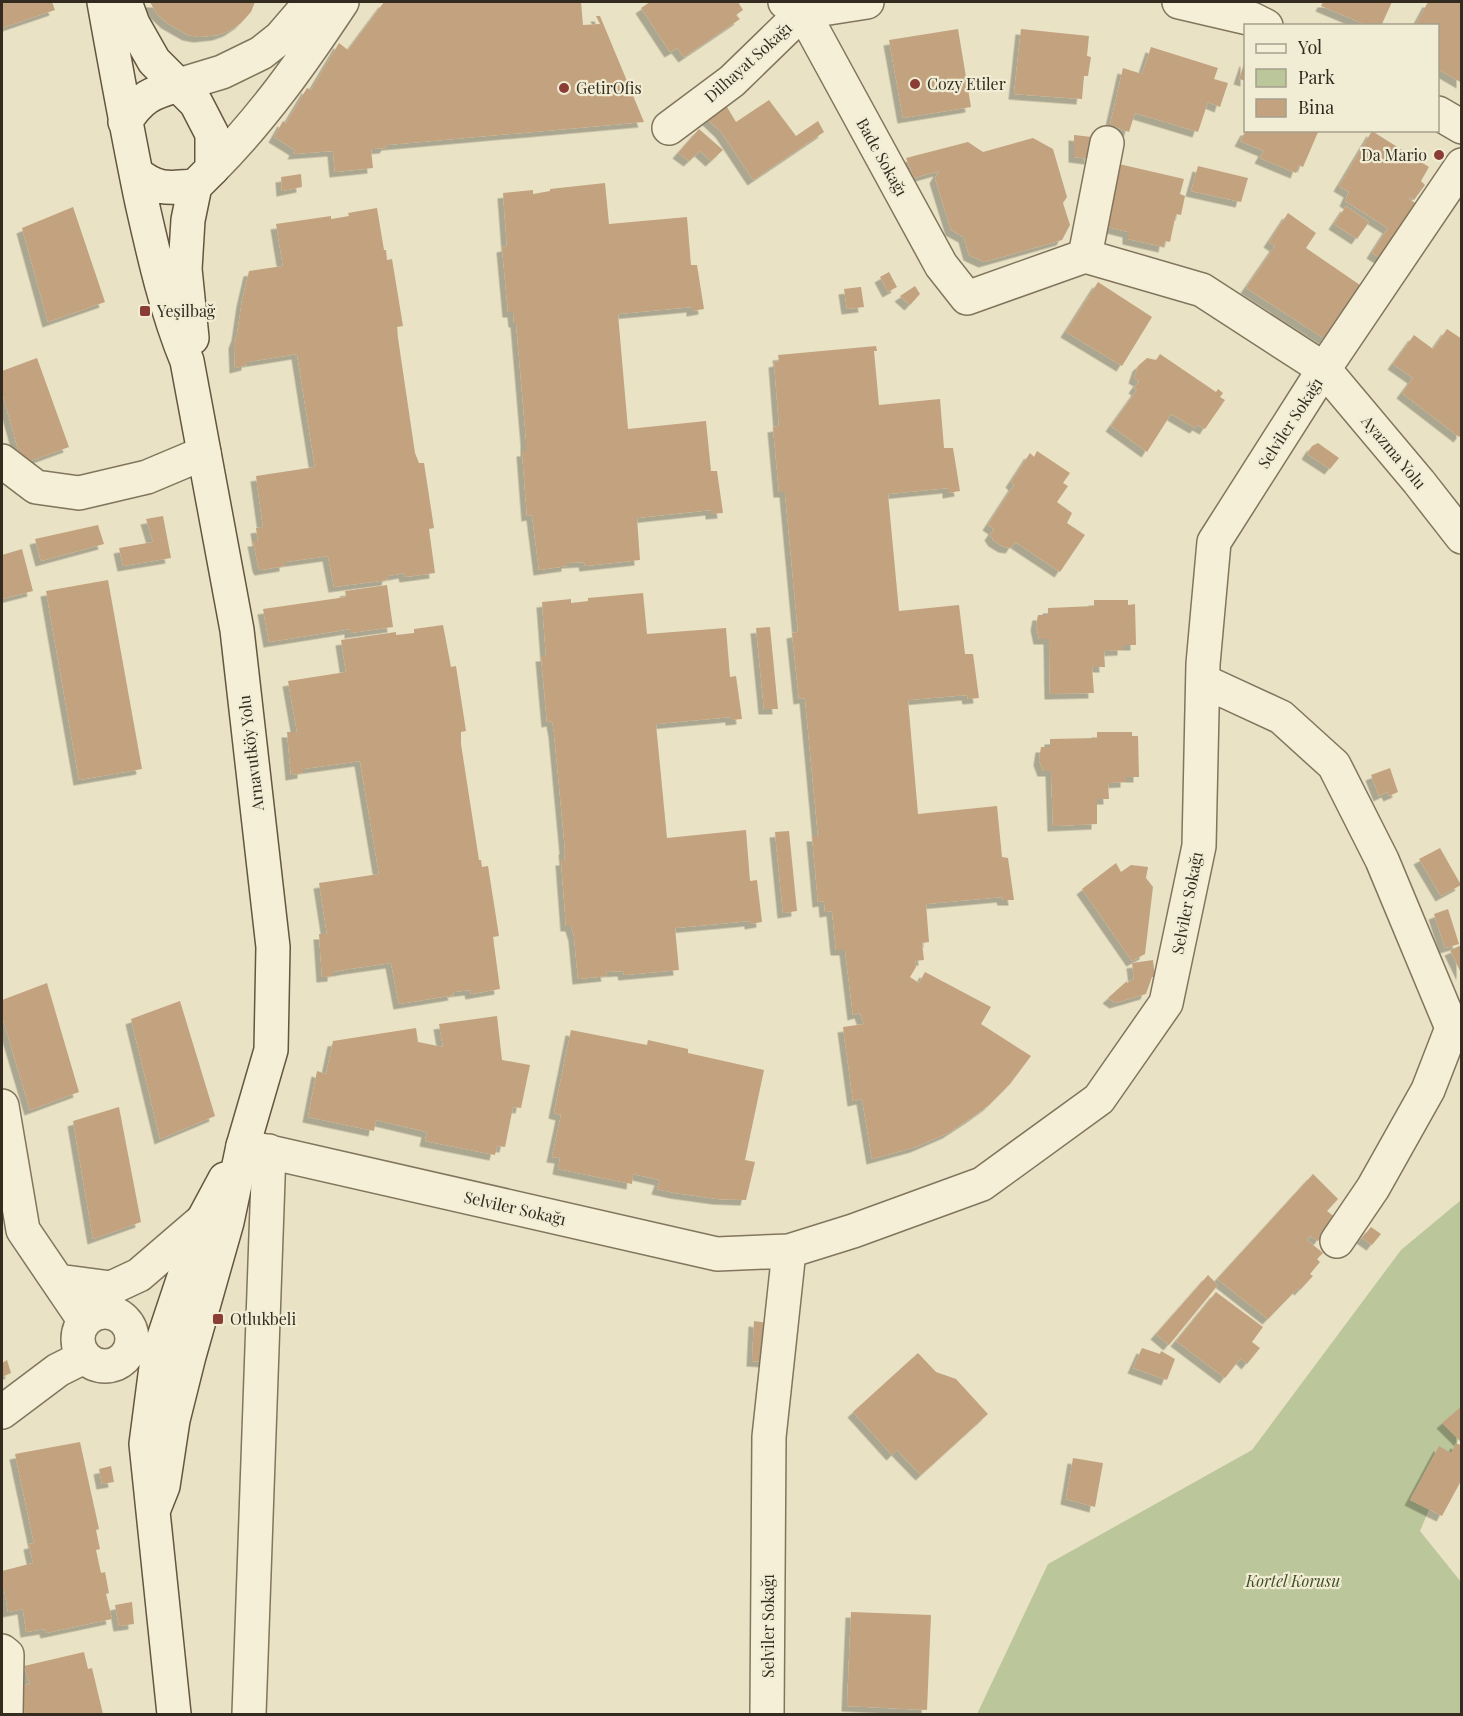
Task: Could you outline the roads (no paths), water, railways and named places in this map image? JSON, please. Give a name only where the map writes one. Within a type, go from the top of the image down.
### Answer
[{"type":"street","points":[[104,2],[125,122],[151,243],[171,320],[187,361]]},
{"type":"street","points":[[125,2],[133,24],[154,61],[196,103],[212,134],[203,178],[188,220],[185,269],[192,336],[187,361]]},
{"type":"street","points":[[125,122],[137,103],[160,90],[222,72],[261,53],[280,38],[311,2]]},
{"type":"street","points":[[136,173],[148,184],[165,188],[203,178],[238,143],[264,111],[342,2]]},
{"type":"street","name":"Dilhayat Sokağı","points":[[669,128],[732,81],[798,5],[867,2]]},
{"type":"street","points":[[1179,2],[1252,19],[1262,24]]},
{"type":"street","name":"Bade Sokağı","points":[[798,5],[941,265],[968,298],[1085,256]]},
{"type":"street","points":[[1439,114],[1461,127]]},
{"type":"street","points":[[1085,256],[1107,143]]},
{"type":"street","name":"Selviler Sokağı","points":[[256,1148],[717,1254],[789,1251],[853,1231],[982,1184],[1099,1099],[1166,1003],[1198,846],[1203,681],[1214,542],[1324,369],[1461,165]]},
{"type":"street","name":"Ayazma Yolu","points":[[1085,256],[1202,291],[1324,369],[1419,482],[1461,537]]},
{"type":"street","name":"Arnavutköy Yolu","points":[[187,361],[237,630],[273,947],[271,1050],[256,1148]]},
{"type":"street","points":[[2,462],[36,487],[79,493],[147,477],[204,453]]},
{"type":"street","points":[[1203,681],[1281,717],[1334,765],[1382,860],[1452,1028],[1428,1090],[1373,1188],[1337,1241]]},
{"type":"street","points":[[2,1106],[23,1230],[84,1320]]},
{"type":"street","points":[[58,1281],[111,1288],[139,1275],[203,1220],[256,1148]]},
{"type":"street","points":[[170,1353],[227,1222],[256,1148]]},
{"type":"street","points":[[249,1714],[256,1148]]},
{"type":"street","points":[[174,1714],[153,1511],[163,1486],[173,1420],[170,1353],[203,1220]]},
{"type":"street","name":"Selviler Sokağı","points":[[767,1714],[769,1437],[789,1251]]},
{"type":"street","points":[[107,1311],[116,1314],[124,1318],[132,1335],[128,1354],[122,1360],[99,1361],[77,1343],[77,1335],[84,1320],[99,1312],[107,1311]]},
{"type":"street","points":[[116,1314],[170,1353]]},
{"type":"street","points":[[2,1412],[58,1370],[99,1361],[170,1353]]},
{"type":"street","points":[[2,1651],[7,1655],[6,1714]]},
{"type":"place","name":"Cozy Etiler","points":[[915,84]]},
{"type":"place","name":"GetirOfis","points":[[564,88]]},
{"type":"place","name":"Da Mario","points":[[1439,155]]},
{"type":"place","name":"Yeşilbağ","points":[[145,311]]},
{"type":"place","name":"Otlukbeli","points":[[218,1319]]},
{"type":"park label","name":"Kortel Korusu","points":[[1293,1581]]}]
